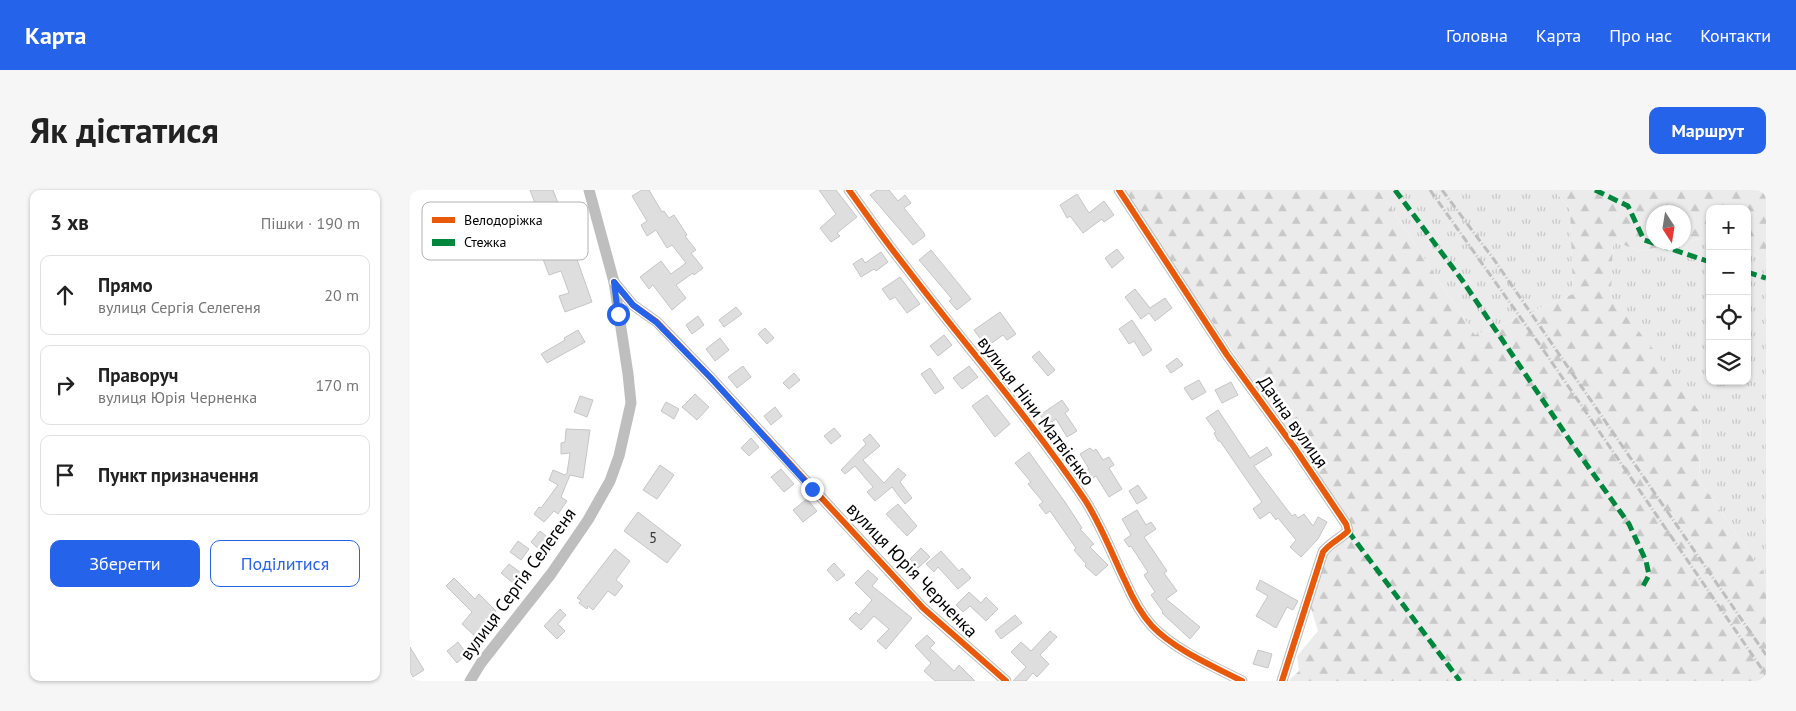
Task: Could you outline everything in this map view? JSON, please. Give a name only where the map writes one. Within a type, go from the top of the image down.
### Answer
[{"type":"street","name":"вулиця Сергія Селегеня","points":[[470,681],[481,663],[551,574],[588,520],[610,481],[619,456],[631,403],[628,374],[614,282],[589,190]]},
{"type":"street","name":"вулиця Ніни Матвієнко","points":[[849,190],[904,266],[1021,412],[1085,500],[1095,516],[1132,596],[1152,626],[1166,638],[1203,661],[1242,681]]},
{"type":"street","name":"Дачна вулиця","points":[[1119,190],[1227,355],[1294,447],[1346,524],[1348,531],[1340,539],[1328,545],[1323,552],[1282,681]]},
{"type":"street","name":"вулиця Юрія Черненка","points":[[614,282],[633,305],[656,322],[710,377],[923,608],[1006,681]]},
{"type":"green space","points":[[1122,190],[1379,190],[1475,335],[1573,294],[1570,209],[1554,190],[1766,190],[1766,263],[1751,252],[1751,205],[1706,205],[1706,238],[1691,241],[1691,205],[1646,205],[1646,250],[1640,251],[1613,241],[1611,297],[1653,349],[1701,414],[1699,480],[1766,577],[1766,681],[1288,681],[1299,671],[1297,656],[1318,631],[1310,605],[1329,550],[1348,539],[1352,526]]},
{"type":"green space","points":[[1379,190],[1554,190],[1570,209],[1573,294],[1475,335]]},
{"type":"green space","points":[[1706,238],[1706,385],[1751,385],[1751,252],[1766,263],[1766,577],[1699,480],[1701,414],[1611,297],[1613,241],[1640,251],[1691,250],[1691,241]]},
{"type":"building","points":[[530,190],[553,190],[558,202],[534,202]]},
{"type":"building","points":[[642,190],[649,190],[662,212],[664,211],[669,218],[674,215],[687,235],[685,236],[696,250],[691,253],[703,268],[676,285],[686,298],[672,310],[653,285],[649,289],[640,277],[661,261],[671,274],[686,263],[672,245],[667,248],[656,230],[647,236],[641,225],[647,221],[632,196]]},
{"type":"building","points":[[819,190],[836,190],[857,217],[837,233],[840,236],[831,242],[820,228],[836,214]]},
{"type":"building","points":[[877,190],[889,190],[898,201],[905,195],[911,203],[904,208],[925,236],[913,245],[870,195]]},
{"type":"building","points":[[1077,194],[1089,213],[1104,201],[1114,215],[1104,222],[1102,219],[1083,233],[1070,216],[1067,218],[1060,205]]},
{"type":"building","points":[[1117,249],[1124,258],[1112,268],[1105,258]]},
{"type":"building","points":[[931,250],[971,299],[957,310],[949,301],[952,299],[919,260]]},
{"type":"building","points":[[881,252],[888,262],[876,271],[874,269],[861,277],[853,264],[862,258],[865,263]]},
{"type":"building","points":[[543,260],[577,260],[592,302],[565,312],[559,296],[569,293],[561,271],[549,275]]},
{"type":"building","points":[[900,277],[920,304],[907,313],[895,297],[890,300],[882,289]]},
{"type":"building","points":[[1135,289],[1150,308],[1165,298],[1172,308],[1155,321],[1149,313],[1141,319],[1125,297]]},
{"type":"building","points":[[736,307],[742,314],[724,327],[719,320]]},
{"type":"building","points":[[1000,312],[1016,334],[1007,340],[1003,335],[986,347],[974,330]]},
{"type":"building","points":[[698,316],[704,325],[692,334],[686,325]]},
{"type":"building","points":[[1132,320],[1152,350],[1143,356],[1134,341],[1129,344],[1119,329]]},
{"type":"building","points":[[765,328],[774,338],[767,344],[758,334]]},
{"type":"building","points":[[578,330],[585,342],[547,363],[541,354]]},
{"type":"building","points":[[944,335],[952,345],[938,356],[930,346]]},
{"type":"building","points":[[720,338],[729,350],[715,361],[706,349]]},
{"type":"building","points":[[1039,351],[1055,370],[1048,376],[1032,357]]},
{"type":"building","points":[[1177,358],[1183,365],[1171,373],[1166,366]]},
{"type":"building","points":[[743,366],[751,377],[737,388],[728,377]]},
{"type":"building","points":[[969,366],[978,377],[962,389],[953,378]]},
{"type":"building","points":[[930,368],[944,388],[935,394],[921,374]]},
{"type":"building","points":[[794,373],[800,380],[789,389],[783,383]]},
{"type":"building","points":[[1199,380],[1206,392],[1192,400],[1184,388]]},
{"type":"building","points":[[1231,382],[1238,395],[1222,403],[1215,390]]},
{"type":"building","points":[[695,394],[709,407],[697,420],[682,407]]},
{"type":"building","points":[[987,395],[1010,424],[995,437],[972,406]]},
{"type":"building","points":[[580,396],[593,400],[587,417],[574,412]]},
{"type":"building","points":[[1062,400],[1069,410],[1065,413],[1077,431],[1067,437],[1056,419],[1047,425],[1040,415]]},
{"type":"building","points":[[666,402],[679,409],[674,419],[661,411]]},
{"type":"building","points":[[775,407],[782,416],[771,425],[764,416]]},
{"type":"building","points":[[1218,410],[1250,458],[1267,447],[1272,455],[1254,466],[1292,516],[1295,514],[1298,518],[1304,514],[1313,526],[1318,517],[1327,522],[1318,539],[1301,557],[1290,547],[1296,540],[1278,518],[1276,520],[1270,512],[1260,519],[1253,509],[1262,502],[1220,441],[1218,441],[1214,433],[1216,432],[1206,418]]},
{"type":"building","points":[[834,428],[841,436],[831,444],[824,436]]},
{"type":"building","points":[[566,429],[590,430],[583,478],[570,475],[561,497],[567,501],[558,514],[554,511],[544,522],[534,514],[539,507],[541,508],[558,485],[549,480],[553,470],[565,475],[567,473],[570,453],[561,454],[561,443],[565,442]]},
{"type":"building","points":[[870,434],[880,446],[863,460],[884,483],[898,468],[906,475],[900,482],[912,498],[905,504],[892,487],[875,501],[867,492],[873,487],[855,466],[845,474],[841,470],[866,444],[863,440]]},
{"type":"building","points":[[751,438],[759,447],[749,456],[741,448]]},
{"type":"building","points":[[1090,448],[1093,451],[1096,449],[1103,460],[1109,457],[1114,465],[1109,468],[1122,489],[1109,497],[1096,476],[1085,483],[1080,475],[1089,469],[1080,454]]},
{"type":"building","points":[[1029,452],[1065,502],[1082,528],[1080,529],[1094,544],[1090,547],[1108,565],[1096,576],[1085,566],[1086,564],[1074,550],[1076,548],[1050,511],[1046,514],[1039,505],[1043,502],[1028,484],[1031,482],[1015,463]]},
{"type":"building","points":[[660,465],[674,475],[657,499],[643,490]]},
{"type":"building","points":[[781,469],[794,484],[784,492],[771,477]]},
{"type":"building","points":[[1138,485],[1147,498],[1137,504],[1129,491]]},
{"type":"building","points":[[807,499],[817,511],[803,522],[793,510]]},
{"type":"building","points":[[898,504],[917,526],[907,536],[886,514]]},
{"type":"building","points":[[1137,510],[1146,525],[1151,522],[1156,529],[1144,537],[1167,571],[1164,573],[1177,591],[1166,599],[1200,627],[1190,639],[1162,613],[1151,595],[1155,592],[1144,575],[1148,572],[1131,546],[1129,547],[1124,540],[1131,535],[1122,519]]},
{"type":"building","points":[[638,512],[681,545],[667,563],[624,531]]},
{"type":"building","points":[[540,531],[551,540],[542,552],[531,542]]},
{"type":"building","points":[[518,541],[529,549],[521,560],[510,552]]},
{"type":"building","points":[[921,548],[930,557],[918,568],[910,559]]},
{"type":"building","points":[[615,549],[630,561],[616,580],[623,586],[615,596],[608,591],[593,610],[588,606],[587,609],[579,603],[581,600],[577,598]]},
{"type":"building","points":[[941,551],[959,571],[962,568],[971,578],[958,589],[938,567],[934,572],[926,564]]},
{"type":"building","points":[[834,563],[845,575],[837,581],[827,570]]},
{"type":"building","points":[[509,564],[521,573],[513,583],[501,573]]},
{"type":"building","points":[[868,570],[878,579],[872,586],[912,618],[886,649],[877,641],[889,629],[874,616],[861,630],[849,619],[856,612],[859,615],[872,600],[855,583]]},
{"type":"building","points":[[454,578],[475,599],[479,594],[496,611],[479,628],[482,631],[476,637],[462,624],[472,612],[446,586]]},
{"type":"building","points":[[1260,580],[1298,601],[1293,610],[1287,607],[1276,628],[1256,616],[1268,596],[1256,589]]},
{"type":"building","points":[[969,592],[981,603],[986,597],[998,609],[986,621],[970,606],[963,612],[956,605]]},
{"type":"building","points":[[560,609],[566,615],[558,624],[565,631],[557,639],[544,626]]},
{"type":"building","points":[[1015,615],[1022,623],[1001,639],[995,631]]},
{"type":"building","points":[[1050,631],[1057,637],[1040,655],[1049,664],[1037,677],[1033,673],[1026,681],[1013,681],[1026,667],[1011,652],[1021,642],[1031,651]]},
{"type":"building","points":[[927,635],[935,643],[930,648],[954,671],[959,665],[975,681],[935,681],[924,671],[931,663],[915,646]]},
{"type":"building","points":[[458,642],[467,654],[457,663],[447,651]]},
{"type":"building","points":[[410,647],[424,670],[413,677],[410,672]]},
{"type":"building","points":[[1258,650],[1272,654],[1268,668],[1253,664]]},
{"type":"railway","points":[[1430,190],[1542,348],[1766,675]]},
{"type":"railway","points":[[1442,190],[1495,261],[1766,655]]},
{"type":"marked path","points":[[1395,190],[1462,280],[1577,451],[1629,524],[1646,561],[1649,575],[1642,588]]},
{"type":"marked path","points":[[1595,190],[1628,206],[1644,240],[1706,261]]},
{"type":"marked path","points":[[1751,273],[1766,278]]},
{"type":"marked path","points":[[1348,531],[1460,681]]},
{"type":"cycle path","points":[[849,190],[927,295],[1042,440],[1085,500],[1101,529],[1133,599],[1152,626],[1161,635],[1183,650],[1242,681]]},
{"type":"cycle path","points":[[1119,190],[1227,355],[1294,447],[1346,524],[1348,531],[1323,552],[1282,681]]},
{"type":"cycle path","points":[[614,282],[633,305],[657,322],[710,377],[923,608],[1006,681]]},
{"type":"route","points":[[618,314],[614,282],[633,305],[656,322],[710,377],[812,489]]}]
